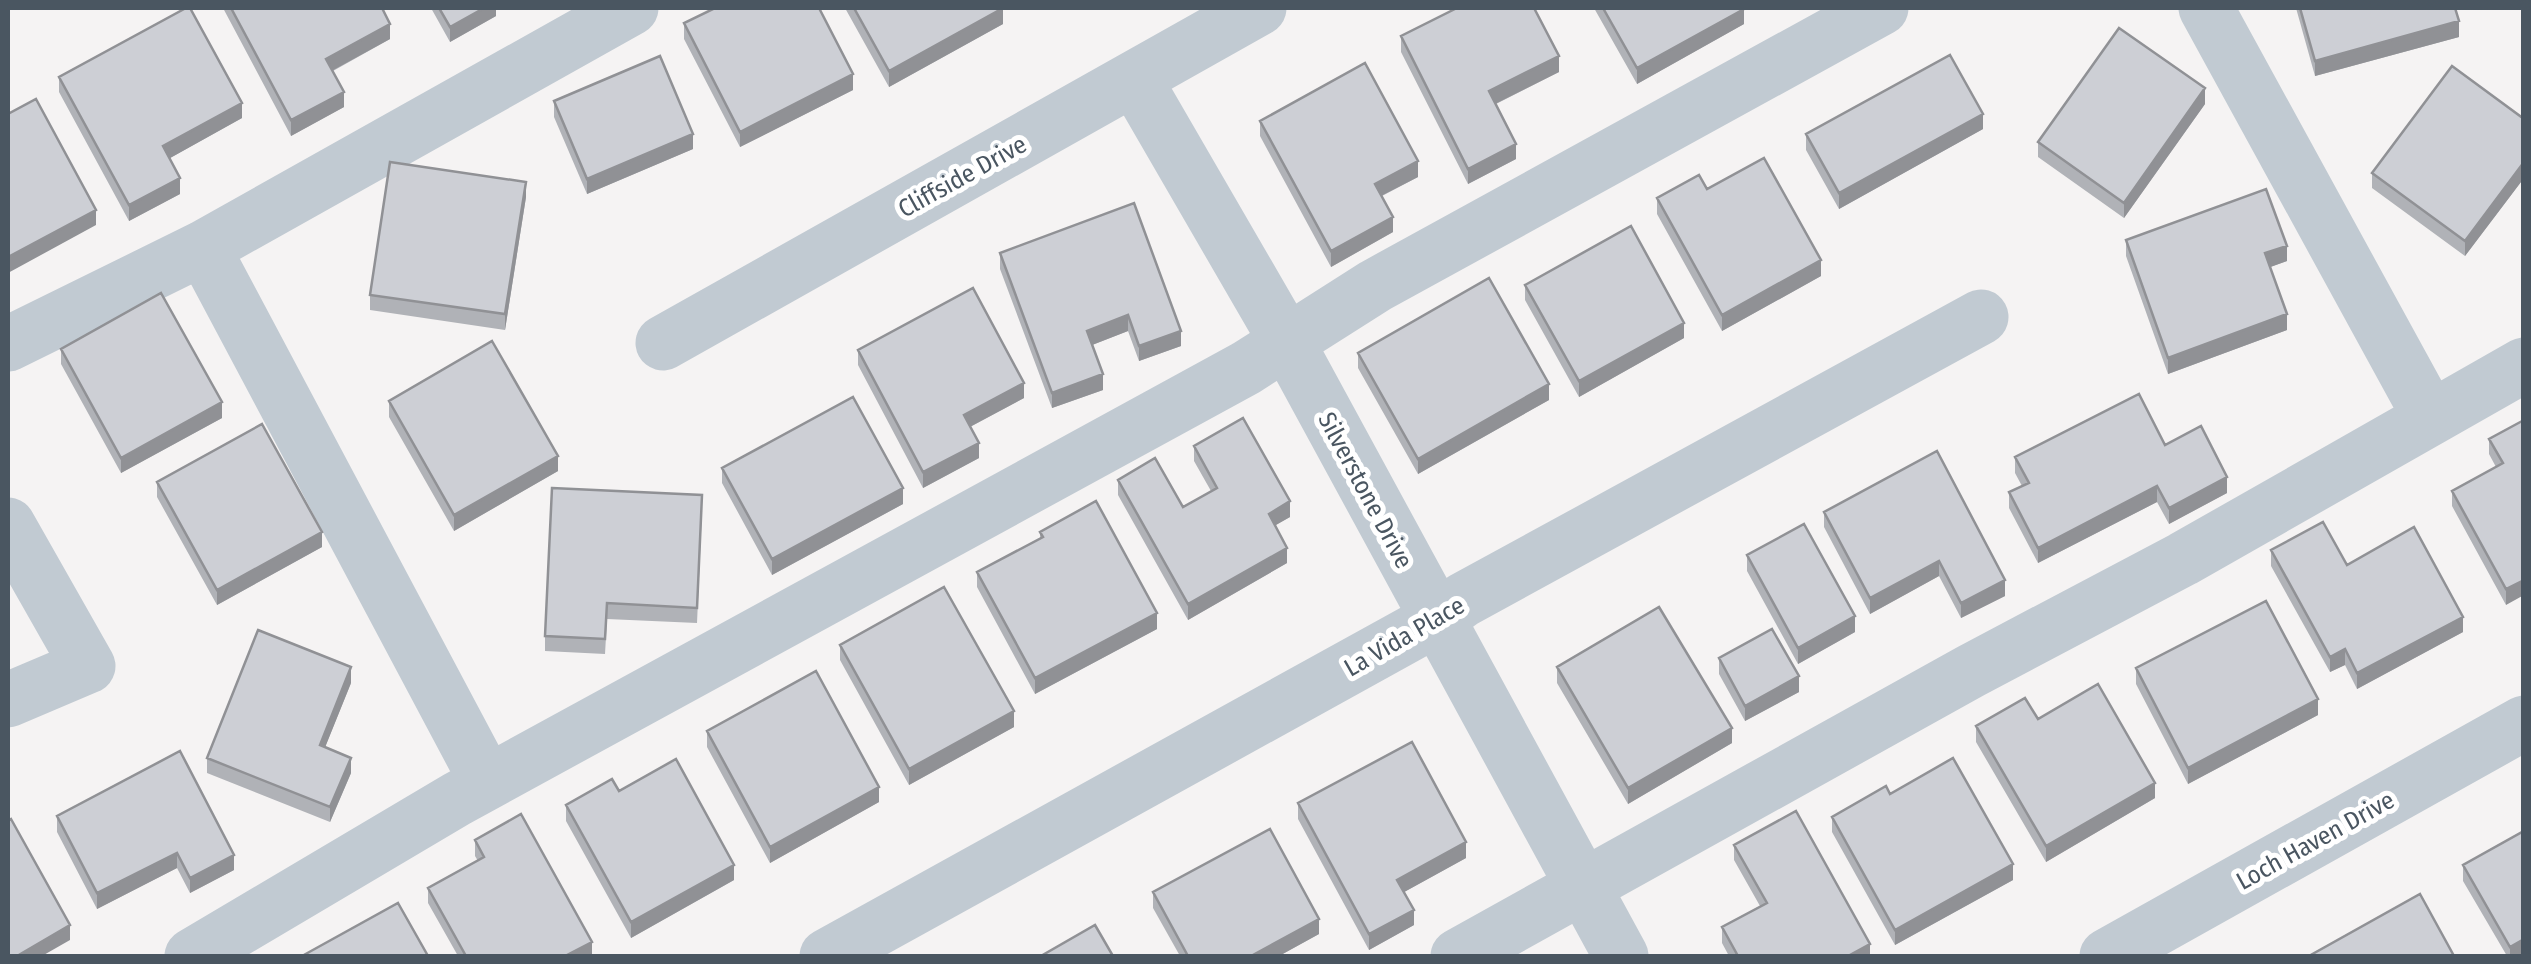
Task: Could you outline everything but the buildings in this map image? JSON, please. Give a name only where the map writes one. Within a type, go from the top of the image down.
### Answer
[{"type":"street","points":[[8,344],[203,248],[631,8]]},
{"type":"street","name":"Cliffside Drive","points":[[663,343],[1259,8]]},
{"type":"street","points":[[212,951],[487,782],[1288,344],[1375,286],[1881,8]]},
{"type":"street","points":[[2206,8],[2430,417]]},
{"type":"street","name":"Silverstone Drive","points":[[1135,80],[1288,344],[1621,956]]},
{"type":"street","points":[[203,248],[487,782]]},
{"type":"street","name":"La Vida Place","points":[[827,956],[1437,619],[1463,600],[1981,317]]},
{"type":"street","points":[[1458,956],[2182,559],[2524,366]]},
{"type":"street","points":[[8,525],[88,666],[8,700]]},
{"type":"street","name":"Loch Haven Drive","points":[[2106,956],[2524,723]]}]
